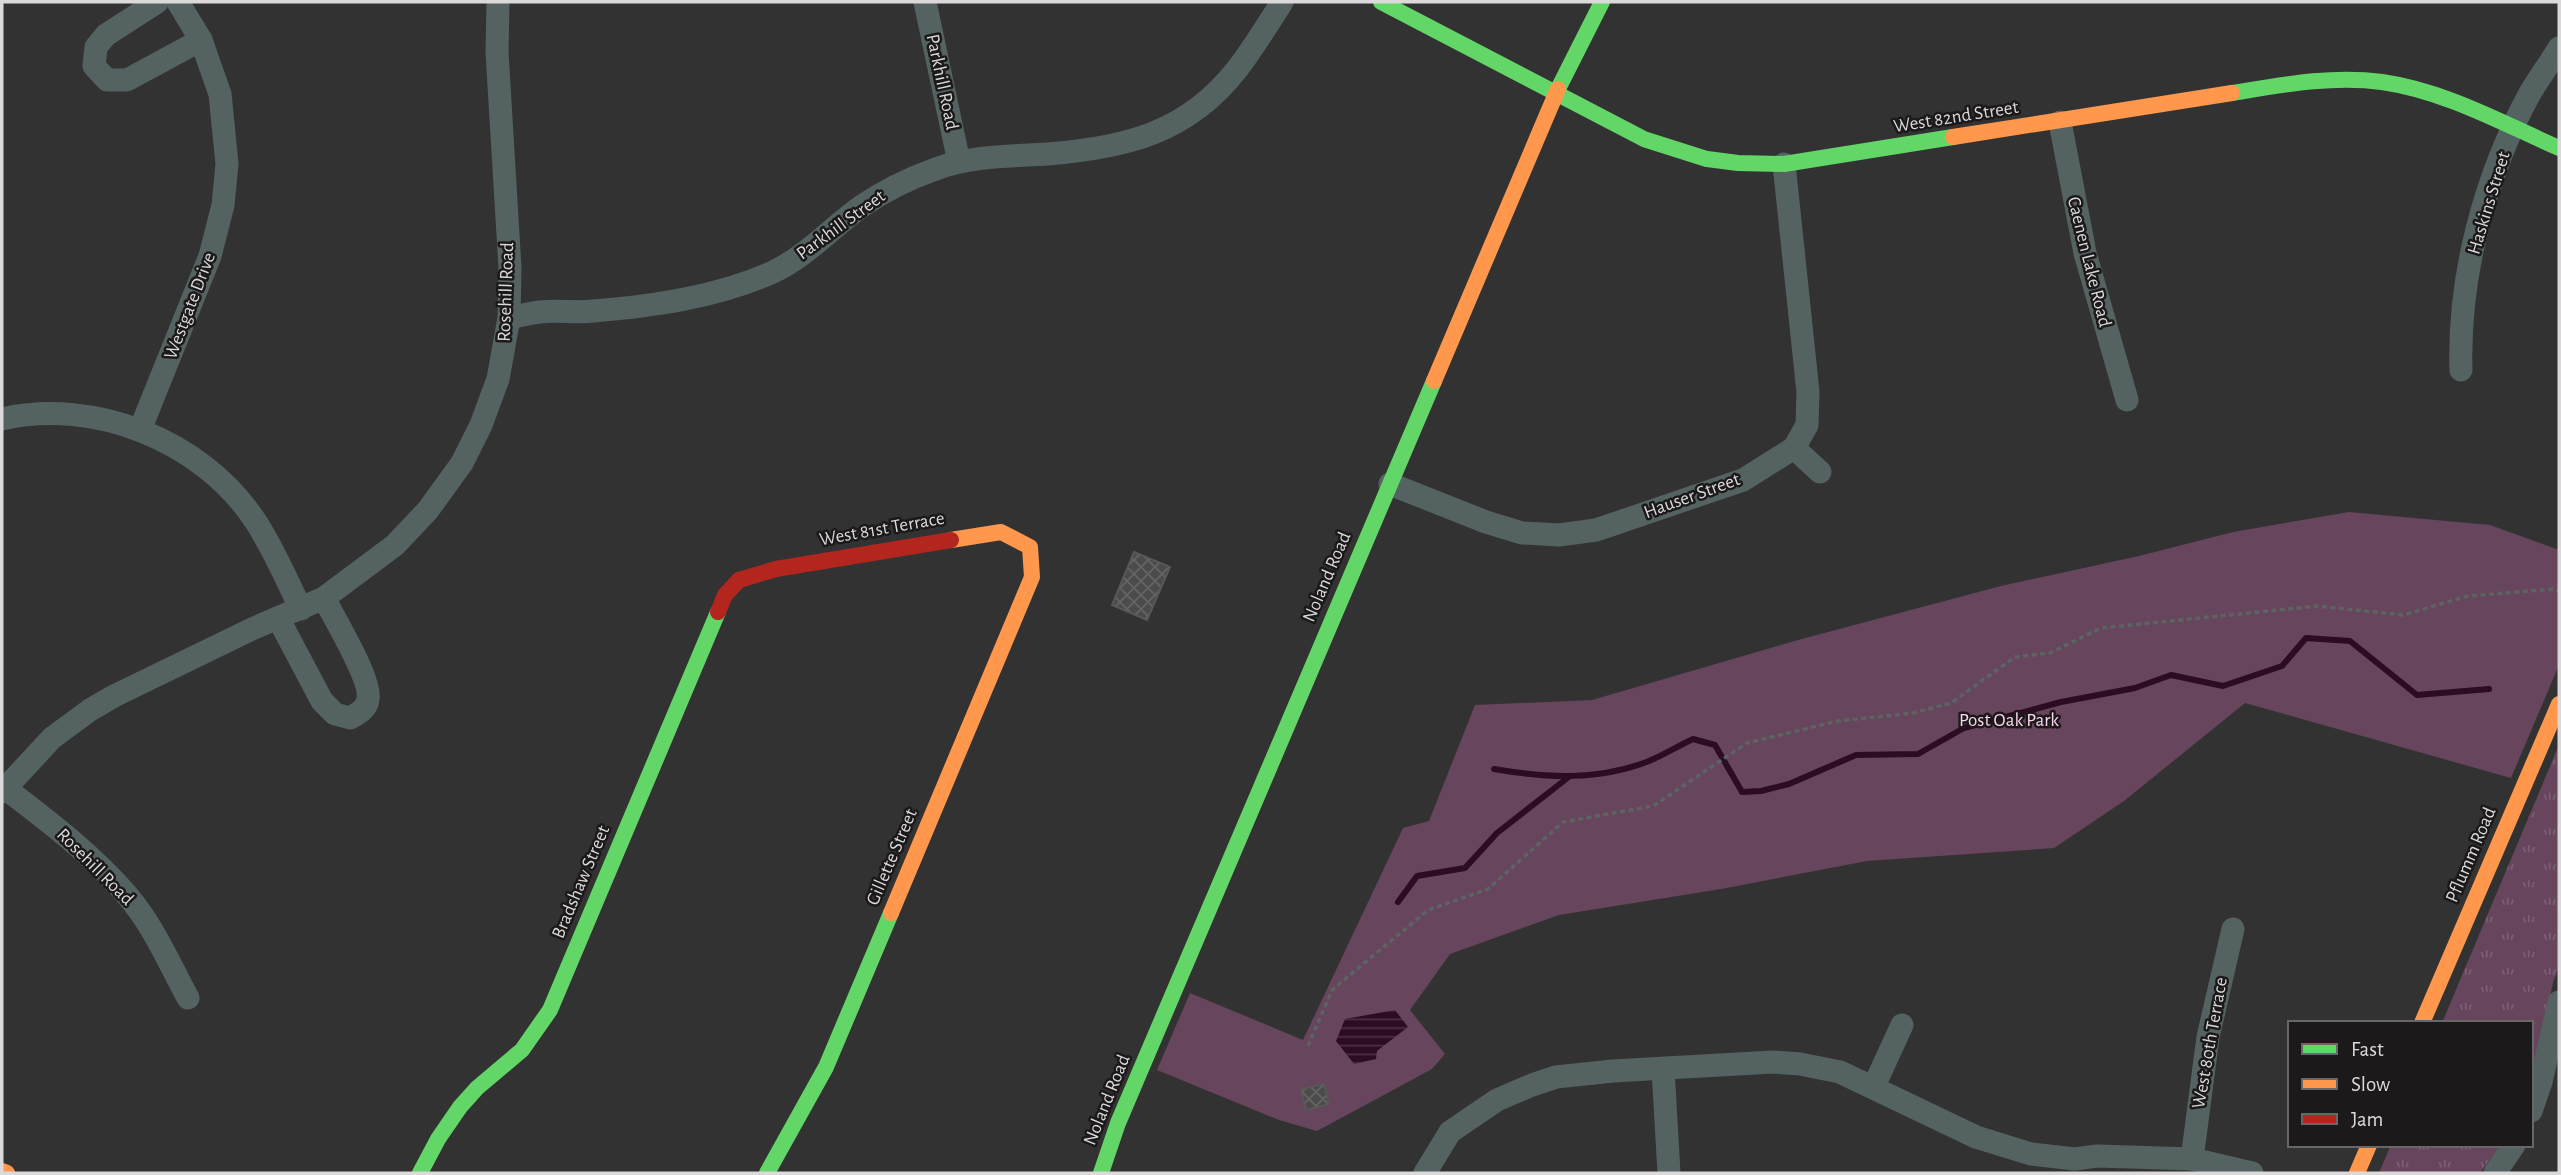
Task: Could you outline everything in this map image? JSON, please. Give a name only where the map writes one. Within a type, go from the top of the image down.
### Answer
[{"type":"street","points":[[157,2],[106,35],[96,47],[94,66],[107,80],[127,80],[201,40]]},
{"type":"street","name":"Westgate Drive","points":[[140,430],[210,256],[223,205],[227,164],[219,94],[201,40],[178,2]]},
{"type":"street","name":"Rosehill Road","points":[[188,998],[150,927],[127,895],[62,832],[3,790],[52,738],[114,695],[324,598],[395,545],[428,510],[462,463],[481,425],[498,379],[509,318],[510,268],[497,52],[498,2]]},
{"type":"street","name":"Parkhill Road","points":[[925,2],[959,162]]},
{"type":"street","name":"Parkhill Street","points":[[509,318],[540,312],[590,312],[643,305],[702,295],[743,284],[776,270],[803,253],[861,207],[891,189],[935,169],[959,162],[1097,150],[1134,141],[1166,128],[1191,112],[1222,86],[1238,68],[1282,2]]},
{"type":"street","name":"West 82nd Street","points":[[1381,2],[1644,139],[1707,159],[1738,163],[1784,164],[2289,84],[2341,79],[2383,82],[2441,98],[2559,148]]},
{"type":"street","name":"Noland Road","points":[[1101,1173],[1118,1123],[1556,93],[1602,2]]},
{"type":"street","name":"Haskins Street","points":[[2461,370],[2460,341],[2470,264],[2481,217],[2495,173],[2530,93],[2559,48]]},
{"type":"street","name":"Caenen Lake Road","points":[[2060,122],[2085,253],[2127,400]]},
{"type":"street","points":[[1784,164],[1808,392],[1807,425],[1794,447],[1820,472]]},
{"type":"street","points":[[2,419],[51,413],[85,415],[140,430],[193,458],[210,471],[254,519],[301,609]]},
{"type":"street","name":"Hauser Street","points":[[1390,484],[1486,522],[1522,533],[1559,535],[1595,530],[1743,480],[1794,447]]},
{"type":"street","name":"West 81st Terrace","points":[[739,580],[776,569],[1001,532],[1030,548]]},
{"type":"street","name":"Gillette Street","points":[[767,1173],[790,1126],[809,1101],[826,1067],[1017,615],[1032,577],[1030,548]]},
{"type":"street","name":"Bradshaw Street","points":[[421,1173],[441,1132],[478,1088],[513,1059],[536,1033],[550,1010],[725,595],[739,580]]},
{"type":"street","points":[[278,618],[322,701],[335,714],[350,718],[362,712],[368,699],[366,681],[324,598]]},
{"type":"street","name":"Pflumm Road","points":[[2423,1021],[2559,704]]},
{"type":"street","name":"West 80th Terrace","points":[[2192,1158],[2208,1037],[2233,929]]},
{"type":"street","points":[[2533,1105],[2559,1002]]},
{"type":"street","points":[[1874,1086],[1902,1025]]},
{"type":"street","points":[[1425,1173],[1450,1132],[1497,1100],[1556,1077],[1773,1062],[1840,1072],[1976,1137],[2053,1165],[2097,1156],[2192,1158],[2252,1173]]},
{"type":"street","points":[[1663,1069],[1669,1173]]},
{"type":"street","points":[[2357,1173],[2368,1147]]},
{"type":"street","points":[[2495,1173],[2513,1147]]},
{"type":"street","points":[[2,1171],[8,1173]]},
{"type":"path","points":[[1308,1046],[1332,990],[1428,910],[1488,889],[1563,822],[1653,806],[1747,743],[1838,721],[1913,713],[1951,703],[2015,657],[2050,653],[2101,628],[2318,606],[2403,615],[2468,596],[2553,589],[2559,591]]},
{"type":"green space","name":"Post Oak Park","points":[[2349,512],[2490,525],[2559,550],[2559,665],[2511,778],[2245,703],[2124,801],[2054,848],[1867,861],[1721,889],[1559,915],[1450,954],[1410,1010],[1445,1054],[1432,1069],[1317,1131],[1279,1120],[1157,1070],[1190,993],[1303,1040],[1403,828],[1429,821],[1475,705],[1592,700],[1798,640],[2001,586],[2233,532]]},
{"type":"green space","points":[[2559,745],[2559,966],[2533,1075],[2533,1021],[2443,1021]]},
{"type":"green space","points":[[2390,1147],[2500,1147],[2480,1173],[2379,1173]]},
{"type":"shaded area","points":[[1395,1010],[1408,1027],[1377,1051],[1376,1059],[1354,1064],[1336,1041],[1345,1019]]},
{"type":"building","points":[[1134,552],[1170,567],[1147,620],[1112,605]]},
{"type":"building","points":[[1324,1084],[1329,1104],[1306,1110],[1301,1089]]},
{"type":"waterway","points":[[1494,769],[1553,776],[1592,775],[1649,761],[1693,739],[1715,745],[1742,792],[1761,791],[1789,784],[1856,755],[1918,754],[1964,728],[2061,702],[2135,688],[2171,675],[2223,686],[2282,666],[2306,638],[2350,641],[2417,695],[2489,689]]},
{"type":"waterway","points":[[1398,902],[1417,876],[1465,868],[1497,833],[1570,776]]},
{"type":"traffic: fast","points":[[1381,2],[1644,139],[1707,159],[1784,164],[1953,137]]},
{"type":"traffic: fast","points":[[1558,89],[1602,2]]},
{"type":"traffic: fast","points":[[2232,93],[2325,80],[2382,82],[2451,100],[2559,148]]},
{"type":"traffic: fast","points":[[1101,1173],[1118,1123],[1434,381]]},
{"type":"traffic: fast","points":[[420,1173],[438,1139],[460,1107],[477,1088],[522,1050],[550,1010],[718,612]]},
{"type":"traffic: fast","points":[[767,1173],[826,1067],[891,913]]},
{"type":"traffic: slow","points":[[1434,381],[1558,89]]},
{"type":"traffic: slow","points":[[1953,137],[2232,93]]},
{"type":"traffic: slow","points":[[891,913],[1032,577],[1030,547],[1001,532],[951,540]]},
{"type":"traffic: slow","points":[[2423,1021],[2559,704]]},
{"type":"traffic: slow","points":[[2357,1173],[2368,1147]]},
{"type":"traffic: slow","points":[[2,1171],[7,1173]]},
{"type":"traffic: jam","points":[[718,612],[725,595],[739,580],[776,569],[951,540]]}]
